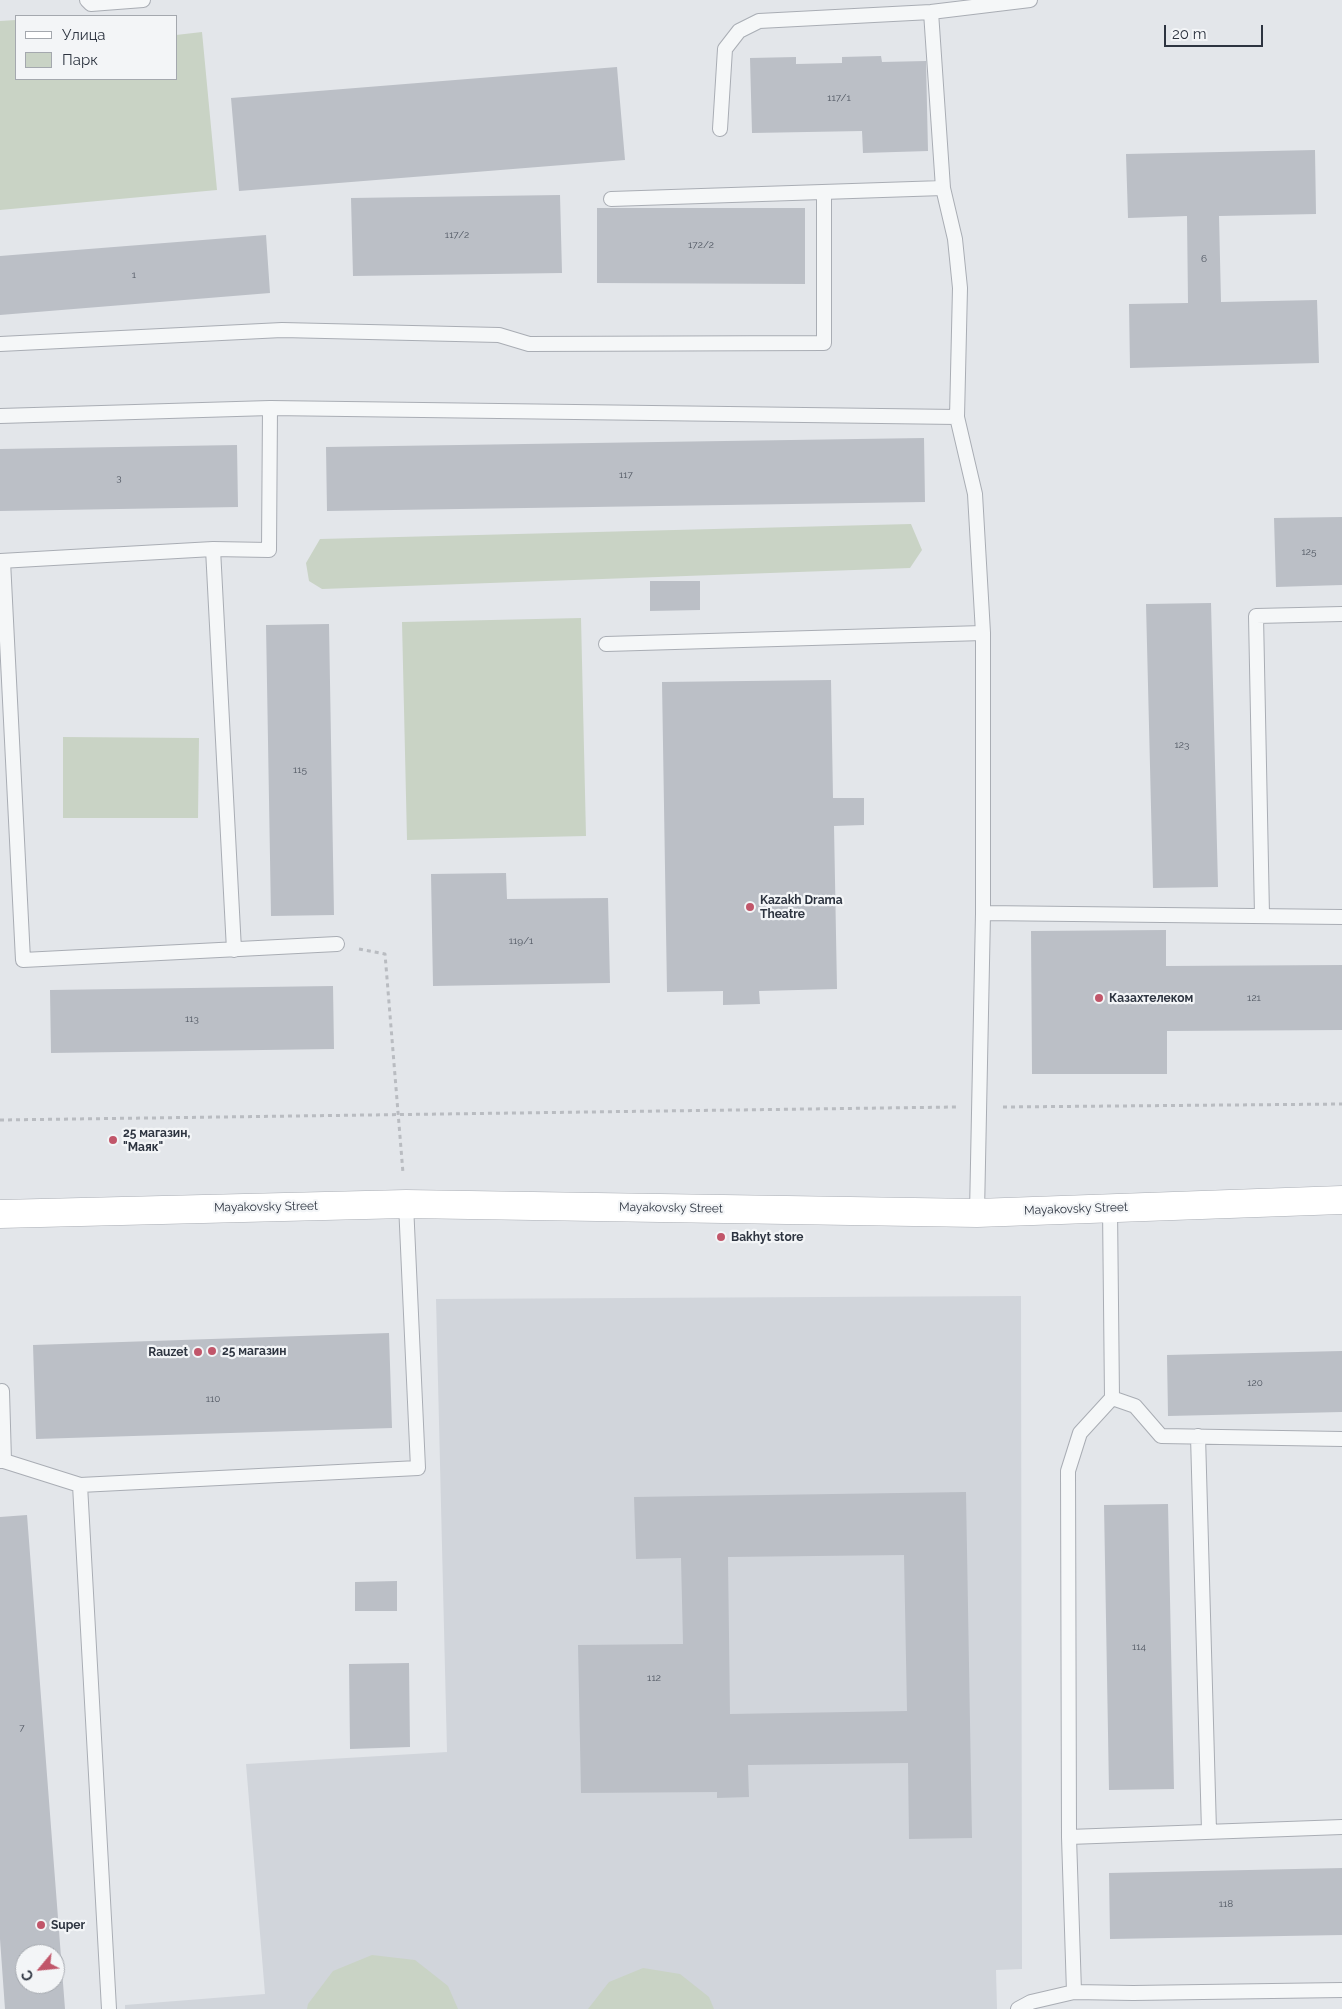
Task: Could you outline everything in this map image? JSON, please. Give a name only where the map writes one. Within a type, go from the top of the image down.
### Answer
[{"type":"street","name":"Mayakovsky Street","points":[[0,1214],[406,1204],[977,1213],[1342,1200]]},
{"type":"lane","points":[[87,0],[91,4],[143,0]]},
{"type":"lane","points":[[720,129],[726,49],[739,31],[759,21],[931,12],[1030,0]]},
{"type":"lane","points":[[931,12],[943,188],[955,238],[960,288],[957,417],[975,494],[984,633],[983,914],[977,1213]]},
{"type":"lane","points":[[611,199],[943,188]]},
{"type":"lane","points":[[0,344],[282,330],[499,335],[529,344],[824,343],[824,193]]},
{"type":"lane","points":[[0,416],[270,408],[957,417]]},
{"type":"lane","points":[[270,408],[269,550],[213,549],[2,561],[23,960],[337,944]]},
{"type":"lane","points":[[213,549],[234,950]]},
{"type":"lane","points":[[1262,915],[1256,616],[1342,614]]},
{"type":"lane","points":[[606,644],[984,633]]},
{"type":"lane","points":[[983,914],[1342,916]]},
{"type":"lane","points":[[2,1391],[2,1461],[80,1485],[418,1468],[406,1204]]},
{"type":"lane","points":[[1074,1992],[1069,1837],[1068,1471],[1080,1433],[1112,1398],[1110,1208]]},
{"type":"lane","points":[[1112,1398],[1135,1406],[1161,1436],[1342,1438]]},
{"type":"lane","points":[[1198,1436],[1208,1831]]},
{"type":"lane","points":[[80,1485],[109,2009]]},
{"type":"lane","points":[[1069,1837],[1342,1827]]},
{"type":"lane","points":[[1018,2009],[1032,2002],[1074,1992],[1342,1990]]},
{"type":"path","points":[[337,944],[385,954],[406,1204]]},
{"type":"path","points":[[0,1120],[397,1113],[1342,1104]]},
{"type":"shaded area","points":[[1021,1296],[1022,1969],[996,1970],[997,2009],[125,2009],[125,2005],[265,1994],[246,1764],[447,1752],[436,1299]]},
{"type":"green space","points":[[15,20],[15,80],[178,80],[178,35],[202,32],[217,190],[0,210],[0,21]]},
{"type":"green space","points":[[911,524],[922,550],[910,568],[322,589],[309,581],[306,563],[320,539]]},
{"type":"green space","points":[[581,618],[586,836],[407,840],[402,622]]},
{"type":"green space","points":[[63,737],[199,738],[198,818],[63,818]]},
{"type":"green space","points":[[372,1955],[415,1960],[448,1986],[458,2009],[307,2009],[308,2004],[333,1971]]},
{"type":"green space","points":[[643,1968],[680,1974],[709,1997],[714,2009],[588,2009],[609,1982]]},
{"type":"building","points":[[881,56],[882,62],[926,61],[928,151],[863,153],[862,131],[752,133],[750,58],[796,57],[796,64],[842,63],[842,57]]},
{"type":"building","points":[[617,67],[625,160],[239,191],[231,98]]},
{"type":"building","points":[[1315,150],[1316,214],[1219,216],[1221,302],[1317,300],[1319,363],[1130,368],[1129,304],[1188,303],[1187,216],[1128,218],[1126,154]]},
{"type":"building","points":[[560,195],[562,273],[353,276],[351,198]]},
{"type":"building","points":[[597,208],[805,208],[805,284],[597,283]]},
{"type":"building","points":[[266,235],[270,293],[0,315],[0,256]]},
{"type":"building","points":[[924,438],[925,502],[327,511],[326,447]]},
{"type":"building","points":[[237,445],[238,507],[0,511],[0,449]]},
{"type":"building","points":[[1342,517],[1342,585],[1276,587],[1274,518]]},
{"type":"building","points":[[650,581],[700,581],[700,610],[650,611]]},
{"type":"building","points":[[1211,603],[1218,887],[1153,888],[1146,604]]},
{"type":"building","points":[[329,624],[334,915],[271,916],[266,625]]},
{"type":"building","name":"Kazakh Drama Theatre","points":[[831,680],[833,798],[864,798],[864,825],[834,826],[837,989],[759,991],[760,1004],[723,1005],[723,991],[667,992],[662,682]]},
{"type":"building","points":[[506,873],[507,899],[608,898],[610,983],[433,986],[431,874]]},
{"type":"building","name":"Казахтелеком","points":[[1166,930],[1166,966],[1342,965],[1342,1030],[1167,1031],[1167,1074],[1032,1074],[1031,931]]},
{"type":"building","points":[[333,986],[334,1049],[51,1053],[50,990]]},
{"type":"building","points":[[389,1333],[392,1428],[36,1439],[33,1345]]},
{"type":"building","points":[[1342,1351],[1342,1412],[1168,1416],[1167,1355]]},
{"type":"building","points":[[966,1492],[972,1838],[909,1839],[908,1763],[748,1765],[749,1797],[717,1798],[717,1792],[581,1793],[578,1645],[683,1644],[681,1558],[636,1559],[634,1497]],"holes":[[[904,1555],[907,1711],[730,1714],[728,1557]]]},
{"type":"building","points":[[1168,1504],[1174,1789],[1109,1790],[1104,1505]]},
{"type":"building","points":[[27,1515],[60,1944],[15,1944],[15,1994],[64,1994],[65,2009],[5,2009],[0,1939],[0,1517]]},
{"type":"building","points":[[397,1581],[397,1611],[355,1611],[355,1582]]},
{"type":"building","points":[[409,1663],[410,1747],[350,1749],[349,1664]]},
{"type":"building","points":[[1342,1868],[1342,1935],[1110,1939],[1109,1873]]},
{"type":"place","name":"Kazakh Drama Theatre","points":[[750,907]]},
{"type":"place","name":"Казахтелеком","points":[[1099,998]]},
{"type":"place","name":"25 магазин, \"Маяк\"","points":[[113,1140]]},
{"type":"place","name":"Bakhyt store","points":[[721,1237]]},
{"type":"place","name":"25 магазин","points":[[212,1351]]},
{"type":"place","name":"Rauzet","points":[[198,1352]]},
{"type":"place","name":"Super","points":[[41,1925]]}]
